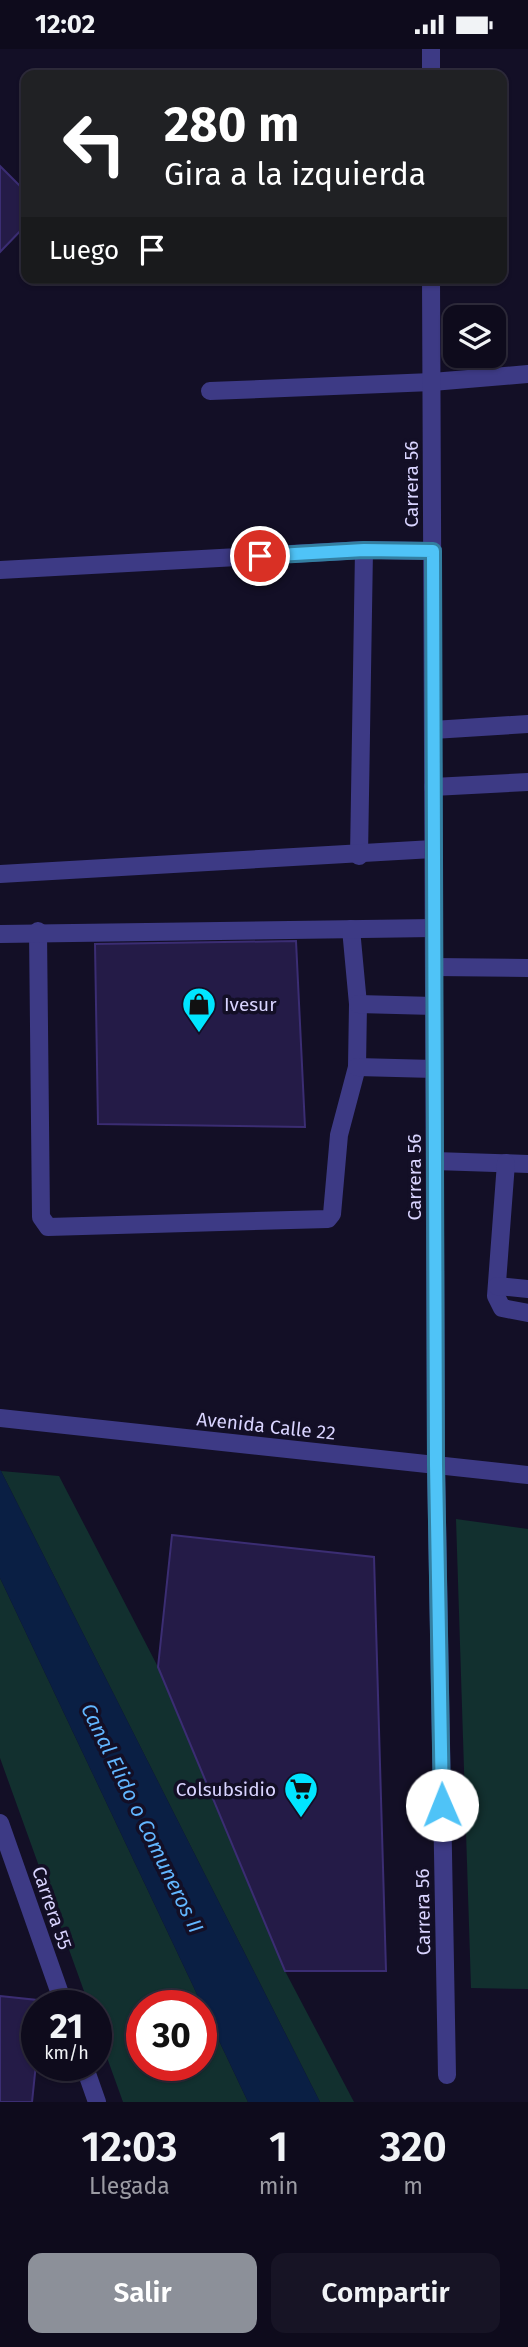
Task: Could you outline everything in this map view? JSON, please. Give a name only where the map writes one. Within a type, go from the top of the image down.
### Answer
[{"type":"street","points":[[431,49],[431,70]]},
{"type":"street","name":"Carrera 56","points":[[432,284],[436,1465],[447,2075]]},
{"type":"street","points":[[210,391],[432,382],[528,374]]},
{"type":"street","points":[[0,570],[364,550],[433,551]]},
{"type":"street","points":[[359,856],[364,550]]},
{"type":"street","points":[[433,730],[528,725]]},
{"type":"street","points":[[433,787],[528,782]]},
{"type":"street","points":[[0,874],[359,856],[433,849]]},
{"type":"street","points":[[0,934],[434,928]]},
{"type":"street","points":[[38,932],[41,1217],[48,1227],[328,1219],[332,1214],[339,1135],[357,1067],[358,1004],[351,929]]},
{"type":"street","points":[[434,967],[528,968]]},
{"type":"street","points":[[358,1004],[434,1006]]},
{"type":"street","points":[[357,1067],[434,1069]]},
{"type":"street","points":[[435,1161],[528,1164]]},
{"type":"street","points":[[506,1163],[498,1303],[502,1308],[528,1313]]},
{"type":"street","points":[[497,1286],[528,1289]]},
{"type":"street","name":"Avenida Calle 22","points":[[0,1418],[528,1475]]},
{"type":"street","name":"Carrera 55","points":[[0,1823],[9,1872],[58,1990]]},
{"type":"street","points":[[90,2081],[97,2102]]},
{"type":"green space","points":[[1,1471],[59,1476],[158,1667],[285,1971],[354,2102],[320,2102]]},
{"type":"green space","points":[[456,1519],[528,1529],[528,1989],[471,1988]]},
{"type":"green space","points":[[0,1578],[195,1990],[126,1990],[126,2081],[217,2081],[217,2036],[248,2102],[123,2102],[112,2071],[112,1990],[84,1990],[0,1758]]},
{"type":"water","name":"Canal Elido o Comuneros II","points":[[0,1470],[320,2102],[248,2102],[217,2036],[217,1990],[195,1990],[0,1578]]},
{"type":"building","points":[[0,166],[21,187],[21,230],[0,252]]},
{"type":"building","name":"Ivesur","points":[[296,941],[305,1127],[98,1124],[95,944]]},
{"type":"building","name":"Colsubsidio","points":[[172,1535],[374,1557],[386,1971],[285,1971],[158,1667]]},
{"type":"building","points":[[0,1996],[21,1998],[21,2081],[34,2081],[32,2102],[0,2102]]},
{"type":"place","name":"Ivesur","points":[[199,1034]]},
{"type":"place","name":"Colsubsidio","points":[[301,1819]]},
{"type":"route","points":[[260,556],[364,550],[433,551],[436,1465],[442,1805]]}]
